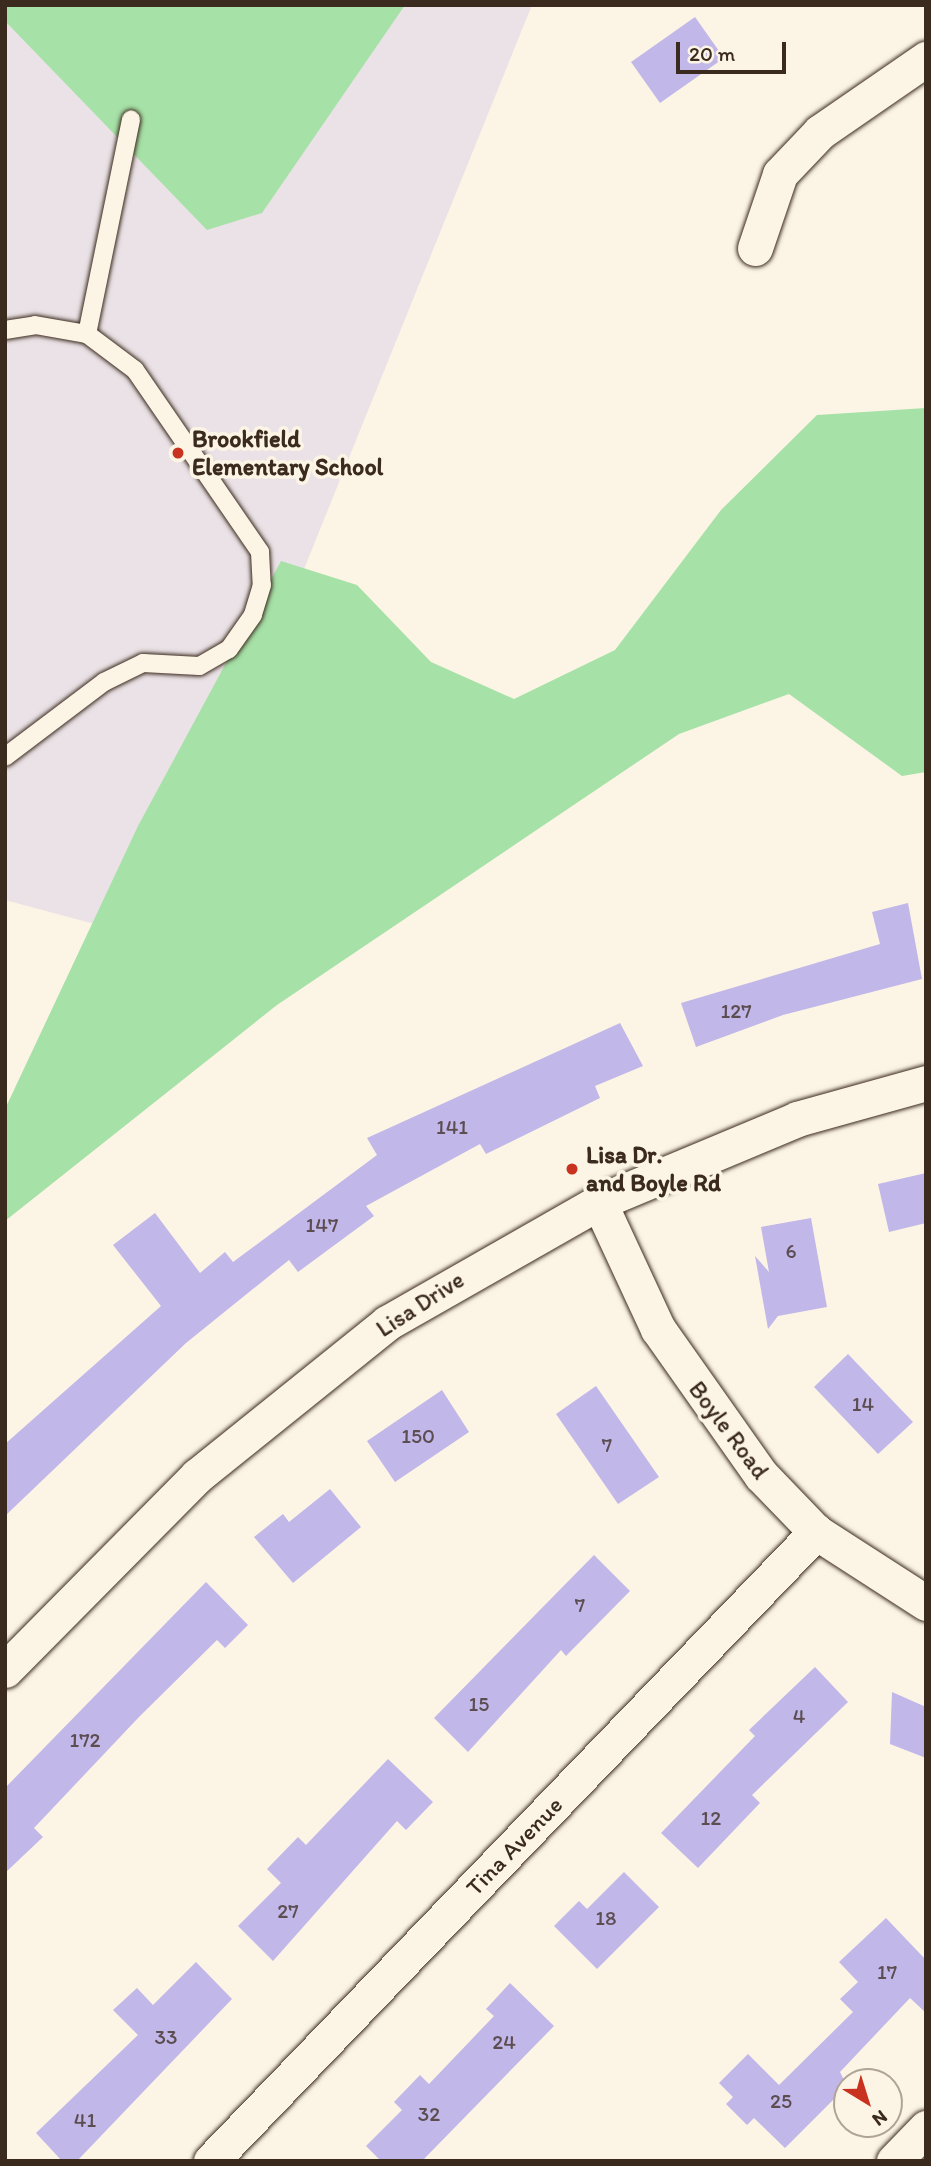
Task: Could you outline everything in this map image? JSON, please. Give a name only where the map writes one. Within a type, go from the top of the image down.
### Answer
[{"type":"street","points":[[755,248],[780,174],[820,132],[926,59]]},
{"type":"street","name":"Lisa Drive","points":[[5,1670],[197,1476],[291,1394],[492,1257],[599,1202],[784,1124],[926,1083]]},
{"type":"street","name":"Boyle Road","points":[[599,1202],[658,1329],[691,1381],[761,1475],[816,1532],[926,1603]]},
{"type":"street","name":"Tina Avenue","points":[[211,2161],[816,1532]]},
{"type":"street","points":[[894,2161],[926,2128]]},
{"type":"lane","points":[[87,334],[131,119]]},
{"type":"lane","points":[[5,330],[35,325],[87,334],[135,370],[260,552],[262,585],[253,615],[229,649],[199,666],[143,663],[104,682],[5,757]]},
{"type":"shaded area","name":"Brookfield Elementary School","points":[[5,5],[532,5],[154,940],[5,900]]},
{"type":"green space","points":[[5,5],[405,5],[262,213],[207,230],[5,21]]},
{"type":"green space","points":[[926,408],[926,772],[902,776],[789,694],[679,734],[277,1005],[5,1221],[5,1109],[138,826],[281,561],[357,585],[431,662],[514,699],[615,650],[721,510],[817,415]]},
{"type":"building","points":[[695,17],[724,58],[660,103],[631,62]]},
{"type":"building","points":[[908,903],[922,979],[783,1015],[696,1047],[681,1003],[880,944],[872,912]]},
{"type":"building","points":[[620,1023],[643,1066],[595,1086],[600,1098],[486,1154],[480,1144],[366,1206],[374,1216],[298,1272],[289,1260],[186,1343],[5,1516],[5,1444],[161,1306],[113,1245],[155,1213],[200,1273],[225,1252],[233,1262],[377,1155],[367,1138]]},
{"type":"building","points":[[926,1173],[926,1223],[889,1232],[878,1184]]},
{"type":"building","points":[[811,1218],[827,1307],[778,1316],[768,1329],[755,1256],[769,1272],[761,1227]]},
{"type":"building","points":[[848,1354],[913,1422],[878,1454],[814,1387]]},
{"type":"building","points":[[596,1386],[659,1477],[618,1504],[556,1414]]},
{"type":"building","points":[[442,1390],[469,1432],[395,1482],[367,1441]]},
{"type":"building","points":[[330,1489],[361,1527],[293,1583],[254,1537],[283,1514],[289,1522]]},
{"type":"building","points":[[594,1555],[630,1591],[566,1656],[561,1650],[468,1752],[434,1718]]},
{"type":"building","points":[[206,1582],[248,1625],[225,1648],[217,1640],[139,1717],[34,1828],[43,1837],[5,1873],[5,1788]]},
{"type":"building","points":[[815,1667],[848,1702],[752,1795],[760,1803],[698,1868],[661,1833],[755,1736],[749,1730]]},
{"type":"building","points":[[892,1692],[926,1707],[926,1758],[890,1744]]},
{"type":"building","points":[[388,1759],[433,1802],[406,1830],[397,1821],[273,1961],[238,1926],[281,1883],[267,1869],[298,1837],[306,1845]]},
{"type":"building","points":[[624,1872],[659,1907],[597,1969],[554,1926],[579,1901],[587,1909]]},
{"type":"building","points":[[886,1918],[926,1960],[926,2013],[910,1998],[844,2068],[833,2068],[833,2100],[785,2148],[754,2118],[747,2125],[726,2104],[733,2097],[719,2083],[748,2054],[779,2085],[853,2012],[840,1999],[858,1982],[839,1962]]},
{"type":"building","points":[[196,1962],[232,1999],[77,2161],[62,2161],[36,2133],[138,2035],[113,2010],[137,1988],[153,2005]]},
{"type":"building","points":[[510,1983],[554,2026],[422,2161],[381,2161],[366,2146],[402,2110],[394,2102],[420,2075],[429,2084],[494,2016],[486,2009]]},
{"type":"place","name":"Brookfield Elementary School","points":[[178,453]]},
{"type":"place","name":"Lisa Dr. and Boyle Rd","points":[[572,1169]]}]
